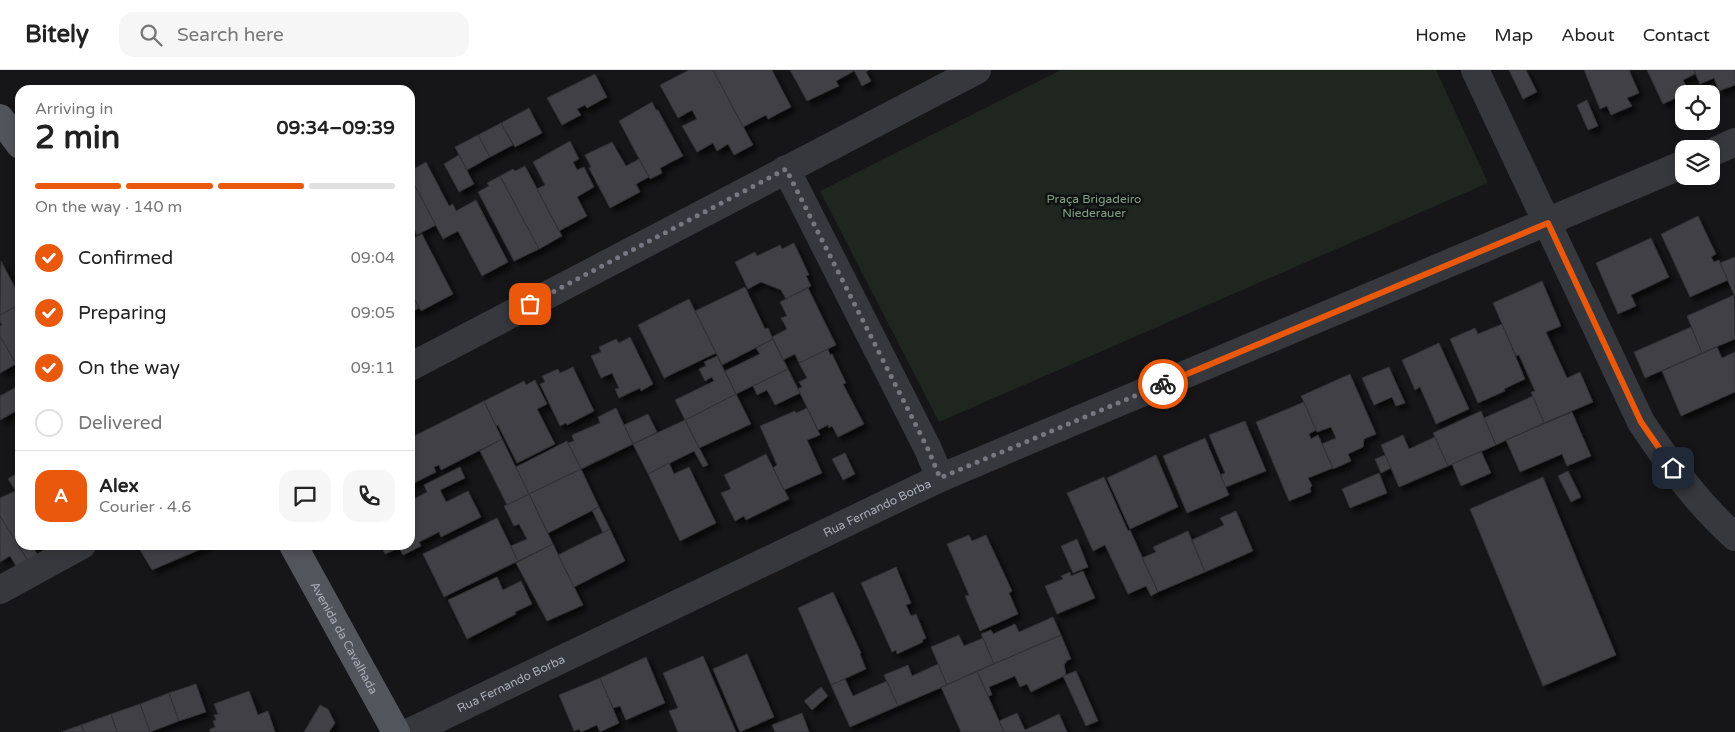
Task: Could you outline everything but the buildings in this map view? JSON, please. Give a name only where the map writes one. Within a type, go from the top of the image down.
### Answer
[{"type":"main road","points":[[0,118],[15,138]]},
{"type":"main road","name":"Avenida da Cavalhada","points":[[296,550],[396,732]]},
{"type":"street","points":[[415,364],[977,70]]},
{"type":"street","points":[[1475,70],[1641,422],[1663,455],[1704,508],[1735,538]]},
{"type":"street","points":[[1720,148],[1735,142]]},
{"type":"street","name":"Rua Fernando Borba","points":[[410,732],[940,478],[1675,168]]},
{"type":"street","points":[[786,169],[923,440],[940,478]]},
{"type":"street","points":[[0,590],[73,550]]},
{"type":"green space","name":"Praça Brigadeiro Niederauer","points":[[1061,70],[1436,70],[1488,183],[939,422],[820,191]]},
{"type":"way so far","points":[[530,304],[786,169],[928,449],[940,478],[1163,384]]},
{"type":"route","points":[[1163,384],[1548,223],[1641,422],[1673,468]]}]
